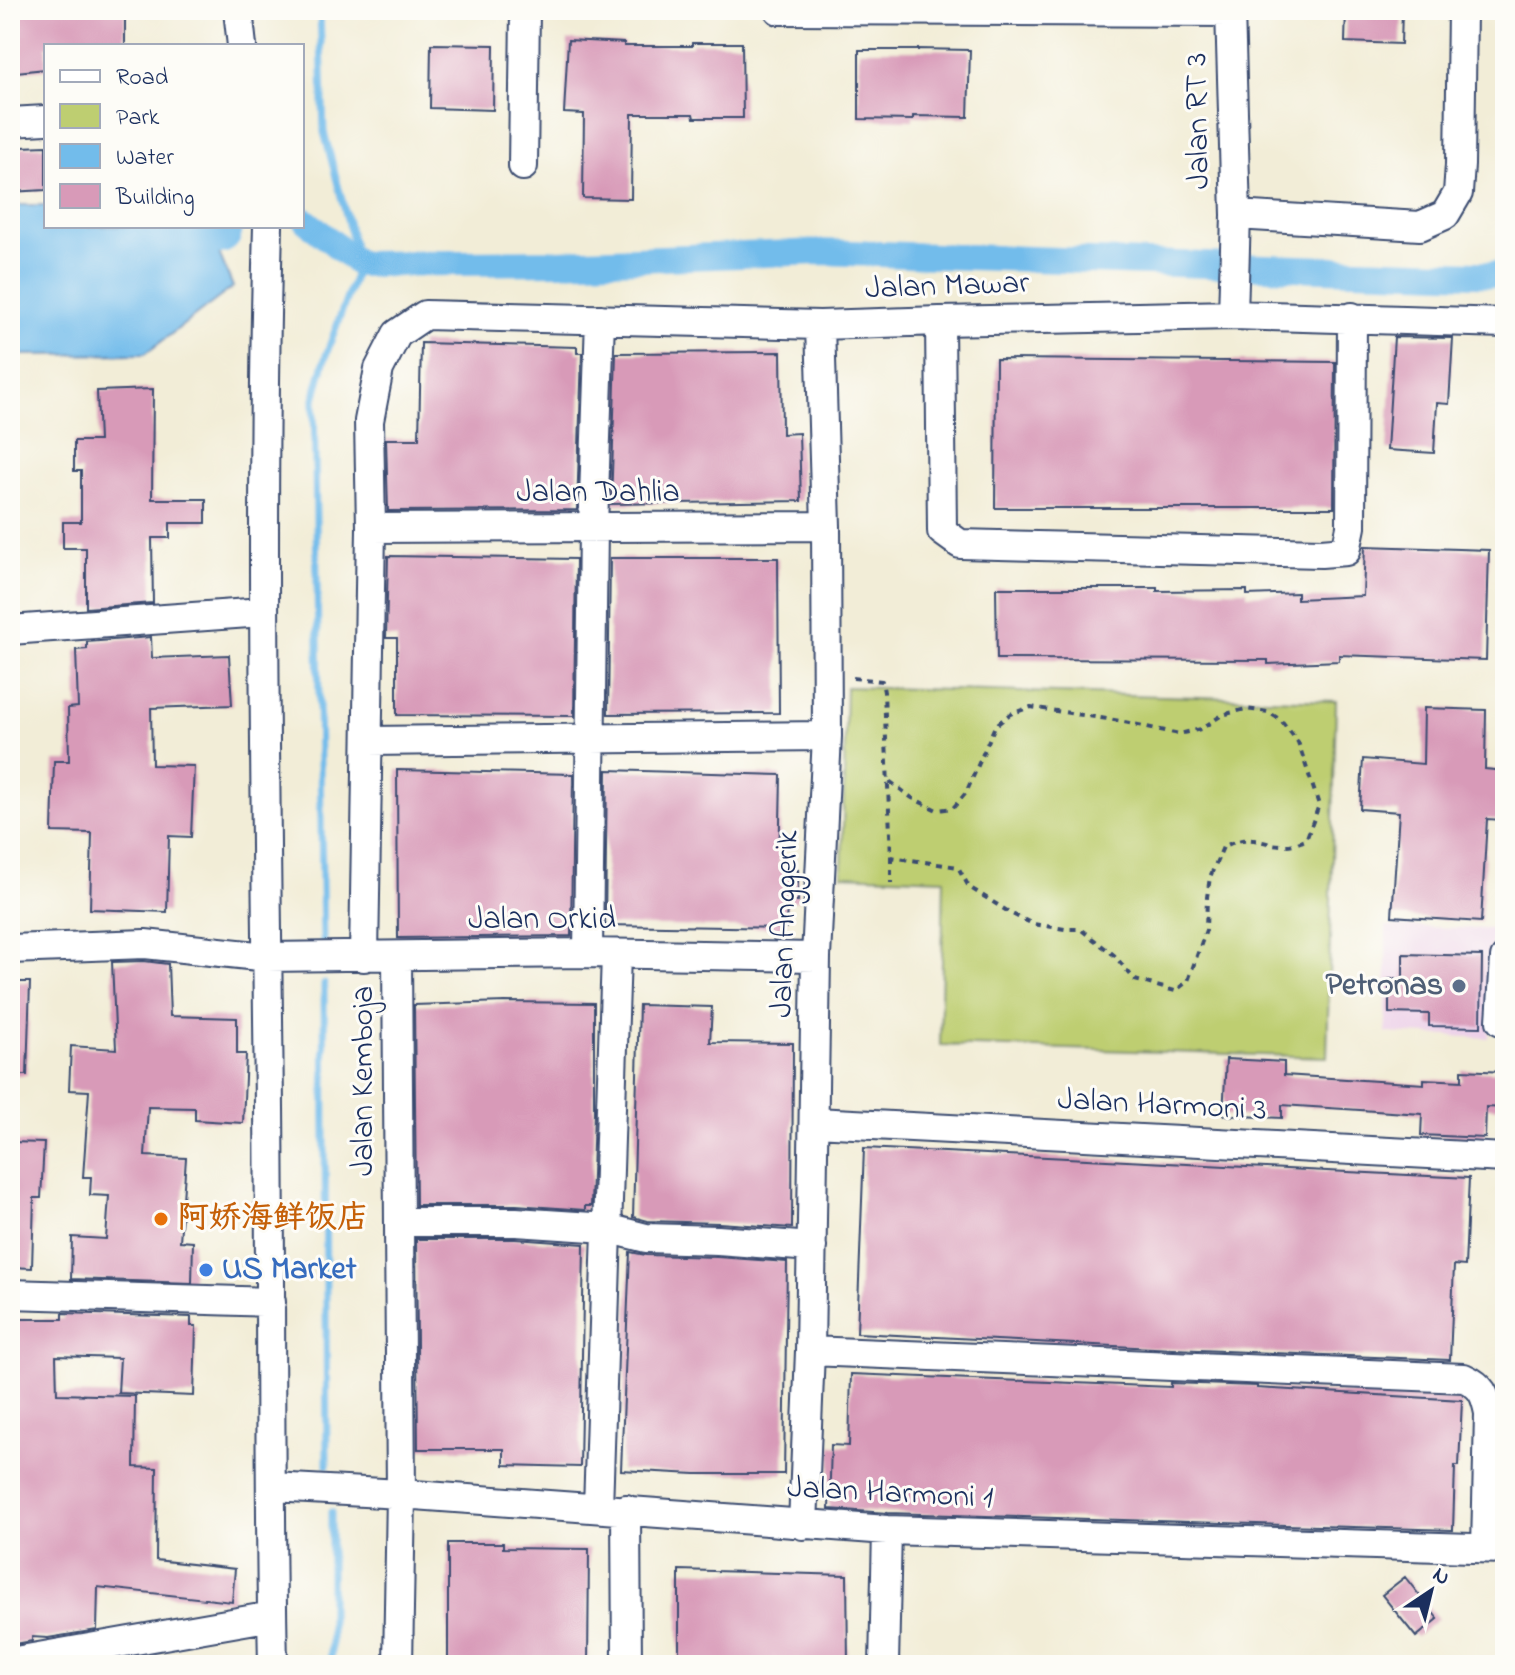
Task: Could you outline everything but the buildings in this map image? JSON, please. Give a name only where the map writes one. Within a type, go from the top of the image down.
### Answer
[{"type":"street","points":[[238,10],[242,44]]},
{"type":"street","points":[[523,166],[525,10]]},
{"type":"street","points":[[779,10],[1230,11]]},
{"type":"street","points":[[1236,222],[1420,226],[1445,215],[1458,193],[1462,10]]},
{"type":"street","name":"Jalan RT 3","points":[[1230,11],[1236,222],[1233,315]]},
{"type":"street","points":[[10,122],[44,120]]},
{"type":"street","points":[[268,228],[263,612],[273,1665]]},
{"type":"street","name":"Jalan Mawar","points":[[371,528],[369,421],[379,369],[397,334],[425,315],[820,325],[1233,315],[1505,323]]},
{"type":"street","points":[[940,321],[942,531],[960,544],[1321,553],[1346,551],[1351,527],[1352,317]]},
{"type":"street","points":[[600,319],[590,739],[602,953],[612,1509],[627,1665]]},
{"type":"street","name":"Jalan Anggerik","points":[[803,1525],[810,1351],[816,957],[827,736],[826,526],[820,325]]},
{"type":"street","name":"Jalan Dahlia","points":[[371,528],[826,526]]},
{"type":"street","points":[[364,957],[371,528]]},
{"type":"street","points":[[10,630],[263,612]]},
{"type":"street","points":[[369,741],[827,736]]},
{"type":"street","name":"Jalan Orkid","points":[[10,949],[145,944],[267,957],[602,953],[816,957]]},
{"type":"street","name":"Jalan Kemboja","points":[[397,956],[401,1494],[398,1665]]},
{"type":"street","points":[[1505,958],[1501,1021],[1505,1021]]},
{"type":"street","name":"Jalan Harmoni 3","points":[[815,1122],[1505,1158]]},
{"type":"street","points":[[399,1222],[516,1222],[607,1228],[646,1238],[812,1247]]},
{"type":"street","points":[[10,1294],[271,1302]]},
{"type":"street","points":[[810,1351],[1464,1378],[1477,1384],[1489,1413],[1496,1548]]},
{"type":"street","name":"Jalan Harmoni 1","points":[[272,1487],[887,1530],[1496,1548]]},
{"type":"street","points":[[884,1665],[887,1530]]},
{"type":"street","points":[[10,1662],[272,1616]]},
{"type":"path","points":[[827,676],[882,681],[886,713],[891,883]]},
{"type":"path","points":[[888,780],[912,798],[937,810],[953,808],[966,793],[995,726],[1010,714],[1031,707],[1179,734],[1201,729],[1222,715],[1246,709],[1268,712],[1281,720],[1298,742],[1319,805],[1306,840],[1288,845],[1238,839],[1223,847],[1210,877],[1206,930],[1188,981],[1175,991],[1135,980],[1114,955],[1080,929],[1033,924],[1012,914],[969,887],[958,867],[891,857]]},
{"type":"shaded area","points":[[1386,926],[1492,929],[1489,1038],[1386,1033]]},
{"type":"green space","points":[[846,687],[1336,701],[1327,1057],[940,1045],[944,879],[842,875]]},
{"type":"water","points":[[10,205],[44,205],[44,228],[209,228],[233,287],[145,354],[17,355],[10,319]]},
{"type":"waterway","points":[[320,10],[324,132],[359,264],[326,355],[314,399],[323,942]]},
{"type":"waterway","points":[[306,221],[359,264],[559,262],[820,252],[1505,275]]},
{"type":"waterway","points":[[150,232],[220,232]]},
{"type":"waterway","points":[[324,984],[327,1465]]},
{"type":"waterway","points":[[331,1512],[331,1665]]},
{"type":"place","name":"Petronas","points":[[1459,986]]},
{"type":"place","name":"阿娇海鲜饭店","points":[[161,1219]]},
{"type":"place","name":"US Market","points":[[206,1270]]}]
